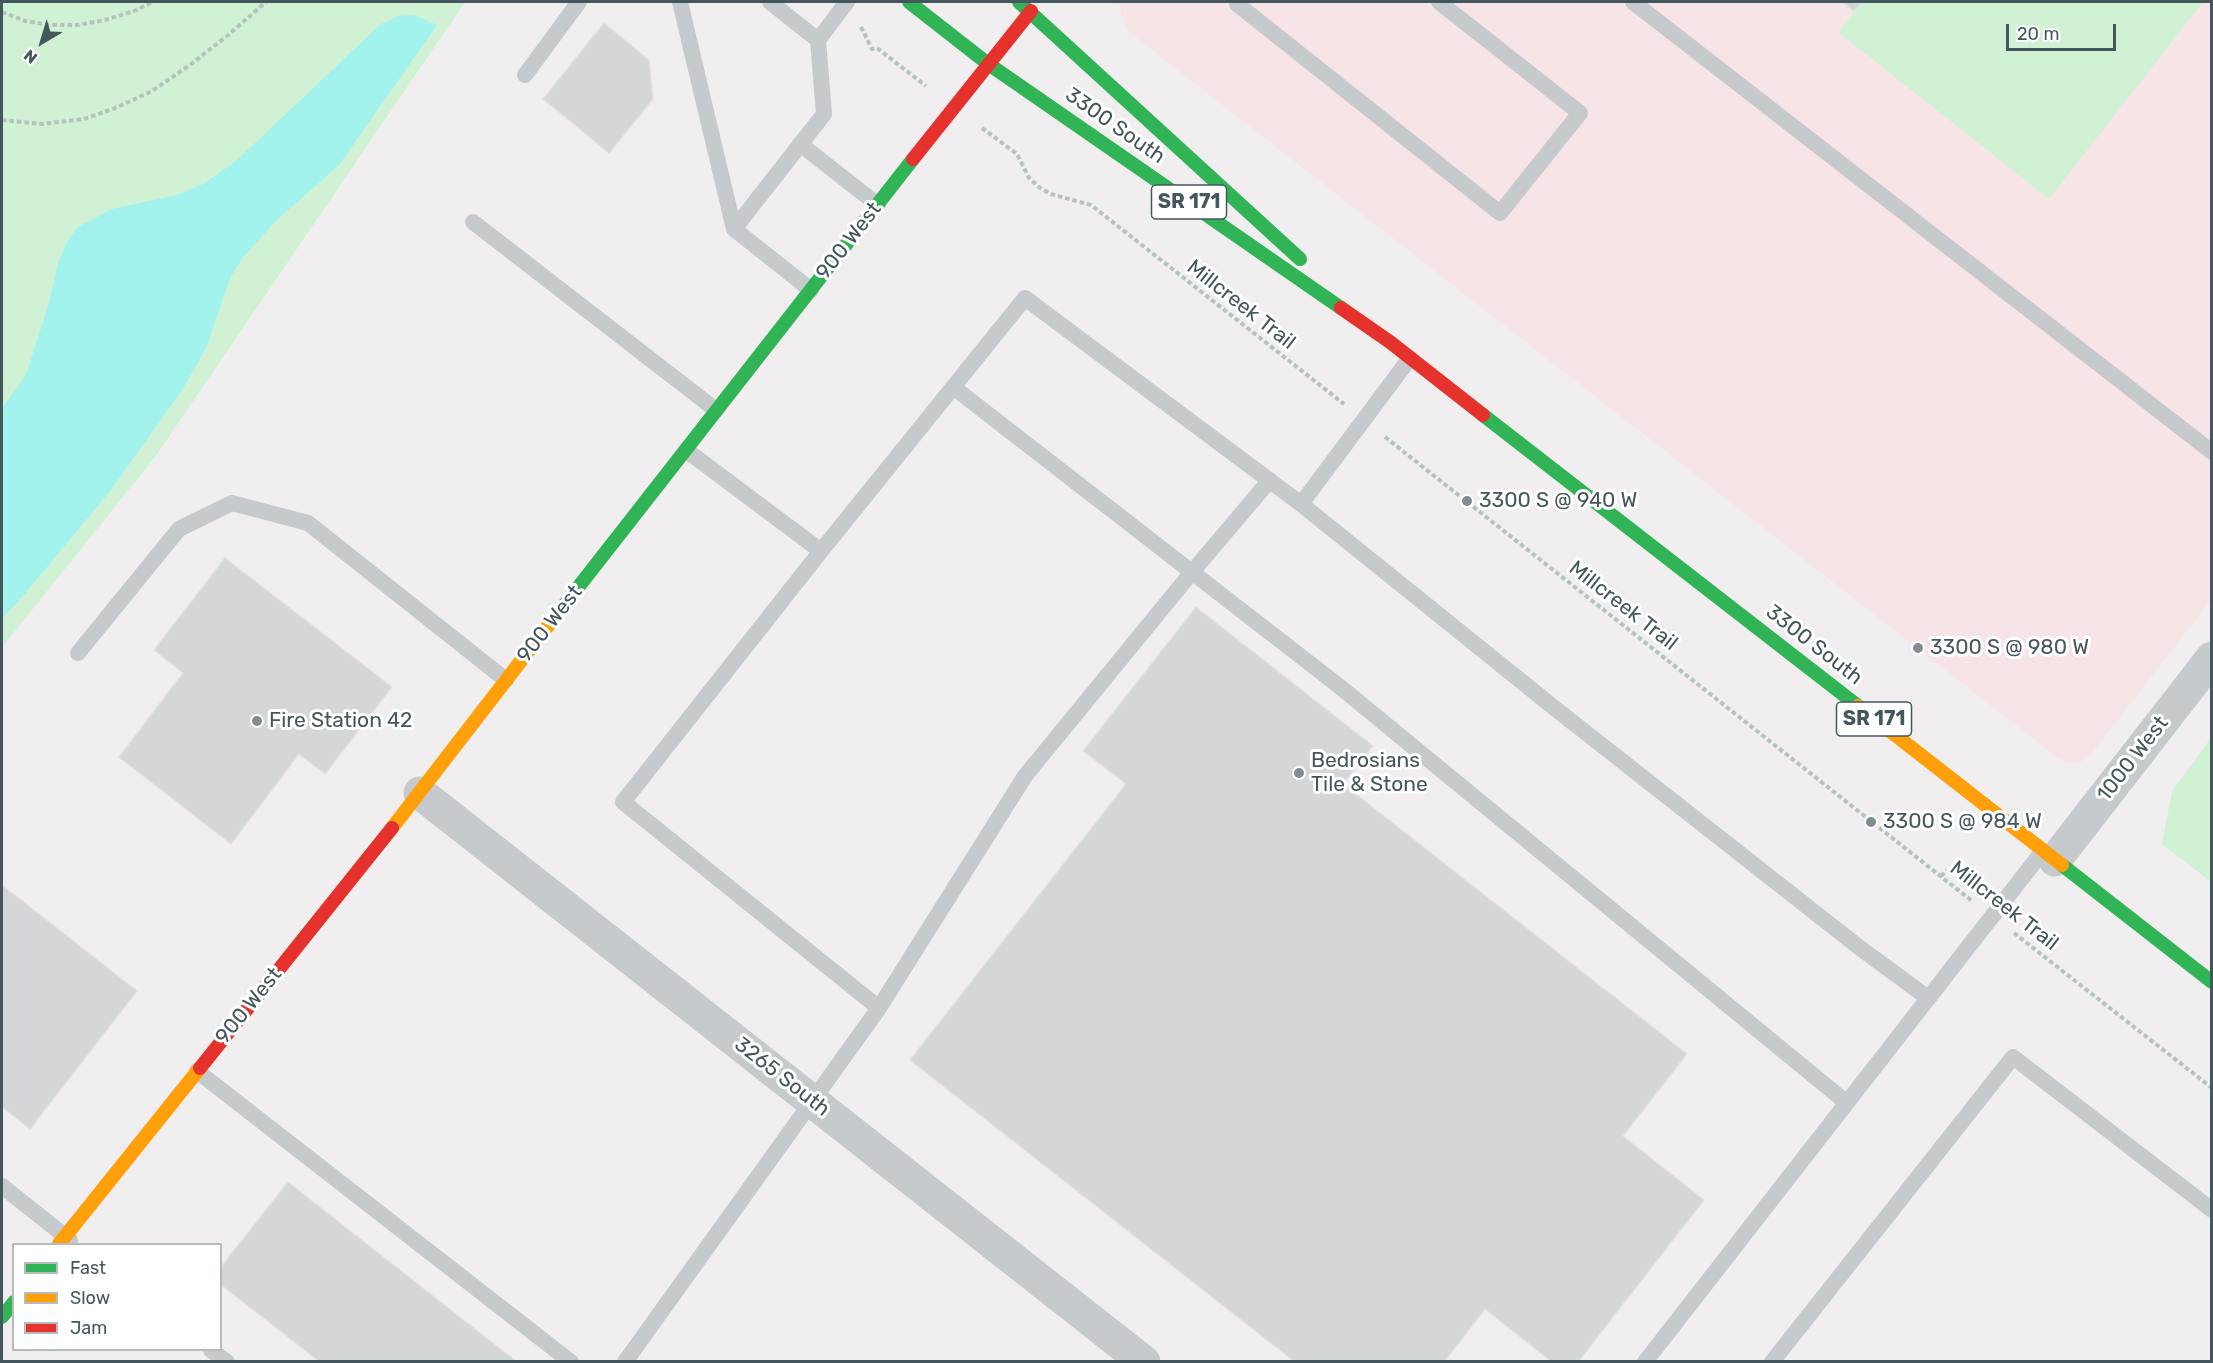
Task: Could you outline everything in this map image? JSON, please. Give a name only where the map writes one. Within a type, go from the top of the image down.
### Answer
[{"type":"main road","name":"3300 South","points":[[909,2],[987,63],[1390,342]]},
{"type":"main road","name":"3300 South","points":[[1029,5],[1390,342],[2211,982]]},
{"type":"main road","name":"900 West","points":[[66,1242],[197,1071],[420,793],[716,410],[878,205],[1029,5]]},
{"type":"main road","points":[[2,1317],[12,1304]]},
{"type":"street","name":"1000 West","points":[[2049,855],[2211,658]]},
{"type":"street","name":"3265 South","points":[[420,793],[1144,1362]]},
{"type":"lane","points":[[525,75],[579,2]]},
{"type":"lane","points":[[680,2],[734,229],[811,290]]},
{"type":"lane","points":[[770,2],[818,40]]},
{"type":"lane","points":[[734,229],[824,114],[818,40],[847,2]]},
{"type":"lane","points":[[1239,2],[1236,4],[1500,213],[1580,113],[1439,2]]},
{"type":"lane","points":[[1633,2],[2211,452]]},
{"type":"lane","points":[[800,144],[878,205]]},
{"type":"lane","points":[[473,222],[716,410]]},
{"type":"lane","points":[[879,1008],[623,802],[820,551],[1025,298],[1270,480],[1557,710],[1860,948],[1928,998]]},
{"type":"lane","points":[[1300,504],[1410,358]]},
{"type":"lane","points":[[953,387],[1348,693],[1847,1103]]},
{"type":"lane","points":[[686,450],[820,551]]},
{"type":"lane","points":[[625,1362],[879,1008],[1025,776],[1270,480]]},
{"type":"lane","points":[[78,653],[179,529],[232,503],[308,523],[506,680]]},
{"type":"lane","points":[[1645,1362],[1992,916],[2049,855]]},
{"type":"lane","points":[[1772,1362],[2013,1057],[2211,1210]]},
{"type":"lane","points":[[197,1071],[571,1362]]},
{"type":"lane","points":[[2,1186],[66,1242]]},
{"type":"lane","points":[[212,1351],[226,1362]]},
{"type":"path","points":[[2,12],[25,21],[50,25],[78,25],[125,14],[153,2]]},
{"type":"path","points":[[2,120],[42,124],[84,119],[113,109],[152,91],[227,36],[266,2]]},
{"type":"path","name":"Millcreek Trail","points":[[1017,154],[1029,178],[1040,188],[1051,194],[1091,206],[2211,1088]]},
{"type":"path","points":[[1941,876],[1947,870]]},
{"type":"shaded area","points":[[1119,2],[2211,2],[2211,600],[2092,753],[2082,761],[2075,763],[2068,763],[2058,758],[1129,32],[1124,25]]},
{"type":"green space","points":[[2,2],[465,2],[155,457],[2,647]]},
{"type":"green space","points":[[1862,2],[2203,2],[2049,199],[1838,32]]},
{"type":"green space","points":[[2211,738],[2211,882],[2162,844],[2172,791]]},
{"type":"water","points":[[414,15],[437,25],[339,165],[278,219],[243,257],[230,278],[206,348],[182,390],[111,490],[2,618],[2,409],[26,375],[49,303],[58,263],[68,240],[78,227],[112,209],[177,195],[203,184],[235,162],[381,24],[399,16]]},
{"type":"building","points":[[1842,2],[1862,2],[1854,11]]},
{"type":"building","points":[[604,23],[649,60],[653,99],[609,153],[543,99]]},
{"type":"building","name":"Fire Station 42","points":[[225,558],[392,687],[325,774],[299,754],[231,844],[119,757],[183,673],[154,650]]},
{"type":"building","points":[[1196,607],[1373,746],[1343,784],[1687,1054],[1623,1136],[1704,1200],[1578,1362],[1552,1362],[1485,1309],[1444,1362],[1295,1362],[910,1060],[1126,784],[1083,751]]},
{"type":"building","points":[[2,885],[137,991],[30,1129],[2,1107]]},
{"type":"building","points":[[288,1182],[517,1362],[320,1362],[222,1286],[222,1265]]},
{"type":"traffic: fast","points":[[909,2],[987,63],[1341,308]]},
{"type":"traffic: fast","points":[[1019,2],[1300,259]]},
{"type":"traffic: fast","points":[[551,622],[913,159]]},
{"type":"traffic: fast","points":[[1483,415],[1858,706]]},
{"type":"traffic: fast","points":[[2062,865],[2212,982]]},
{"type":"traffic: fast","points":[[2,1317],[12,1304]]},
{"type":"traffic: slow","points":[[392,828],[551,622]]},
{"type":"traffic: slow","points":[[1858,706],[2062,865]]},
{"type":"traffic: slow","points":[[60,1243],[200,1068]]},
{"type":"traffic: jam","points":[[913,159],[1031,11]]},
{"type":"traffic: jam","points":[[1341,308],[1390,342],[1483,415]]},
{"type":"traffic: jam","points":[[200,1068],[392,828]]},
{"type":"place","name":"3300 S @ 940 W","points":[[1467,501]]},
{"type":"place","name":"3300 S @ 980 W","points":[[1918,648]]},
{"type":"place","name":"Fire Station 42","points":[[257,721]]},
{"type":"place","name":"Bedrosians Tile & Stone","points":[[1299,773]]},
{"type":"place","name":"3300 S @ 984 W","points":[[1871,822]]}]
